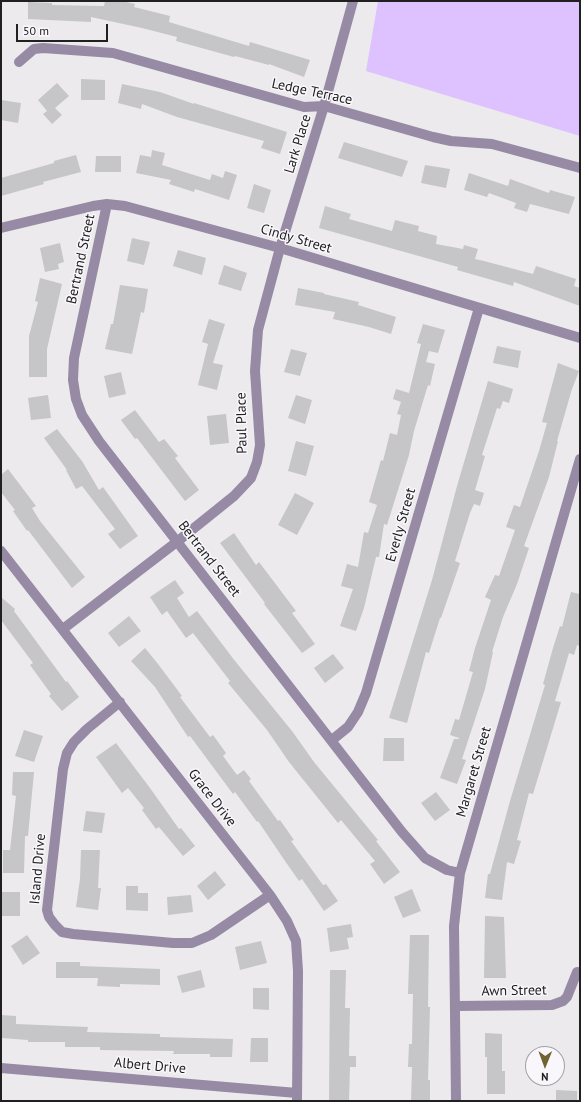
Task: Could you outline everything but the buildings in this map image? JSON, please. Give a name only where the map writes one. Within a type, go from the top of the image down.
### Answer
[{"type":"street","name":"Lark Place","points":[[280,248],[324,106],[353,1]]},
{"type":"street","name":"Ledge Terrace","points":[[19,62],[34,49],[43,48],[113,53],[304,108],[324,106],[433,137],[451,141],[492,144],[580,168]]},
{"type":"street","name":"Cindy Street","points":[[1,228],[74,210],[107,204],[125,206],[280,248],[580,338]]},
{"type":"street","name":"Bertrand Street","points":[[107,204],[74,358],[73,380],[76,399],[82,415],[90,428],[418,851],[447,870],[460,873]]},
{"type":"street","name":"Paul Place","points":[[63,629],[178,541],[234,496],[251,478],[257,462],[260,445],[255,370],[256,343],[261,317],[280,248]]},
{"type":"street","name":"Everly Street","points":[[332,740],[348,727],[358,712],[366,693],[479,308]]},
{"type":"street","name":"Margaret Street","points":[[456,1101],[454,926],[460,873],[580,459]]},
{"type":"street","name":"Grace Drive","points":[[2,555],[63,629],[270,895],[287,920],[296,941],[298,971],[297,1097]]},
{"type":"street","name":"Island Drive","points":[[120,702],[82,733],[67,753],[63,769],[48,910],[49,917],[55,925],[62,932],[72,934],[166,943],[192,943],[212,935],[270,895]]},
{"type":"street","name":"Awn Street","points":[[456,1006],[552,1005],[563,1001],[567,997],[577,972]]},
{"type":"street","name":"Albert Drive","points":[[1,1068],[297,1097]]},
{"type":"shaded area","points":[[378,1],[580,1],[580,136],[366,71]]}]
